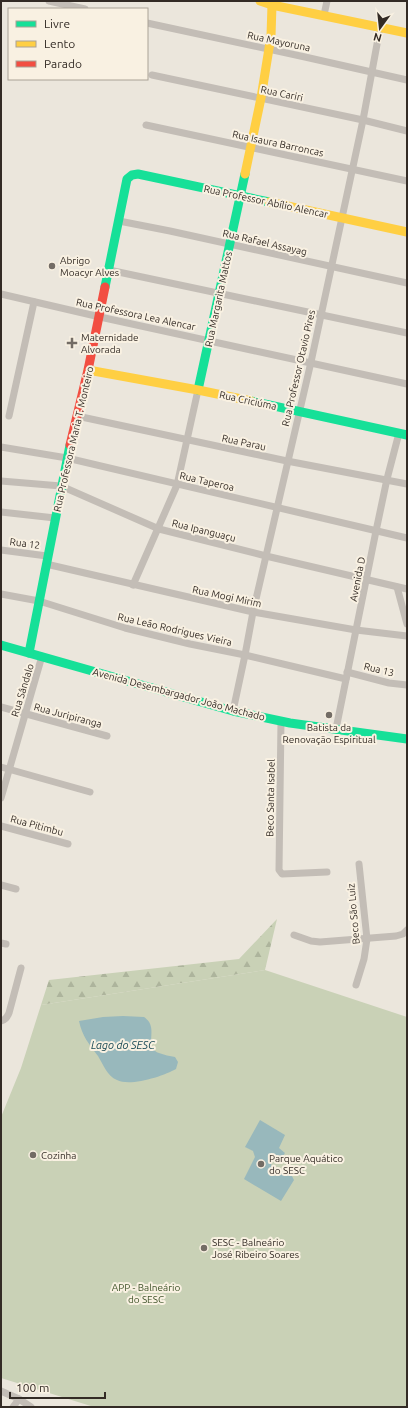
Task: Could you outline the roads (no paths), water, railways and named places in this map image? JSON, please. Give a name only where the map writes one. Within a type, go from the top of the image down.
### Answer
[{"type":"street","points":[[49,1],[80,8]]},
{"type":"street","points":[[260,1],[272,5],[407,33]]},
{"type":"street","points":[[324,15],[327,1]]},
{"type":"street","name":"Rua Margarita Mattos","points":[[133,585],[159,529],[177,485],[188,440],[261,98],[271,36],[272,5]]},
{"type":"street","name":"Rua Mayoruna","points":[[148,23],[407,80]]},
{"type":"street","name":"Rua Professor Otavio Pires","points":[[233,711],[253,612],[363,120],[380,28]]},
{"type":"street","name":"Rua Cariri","points":[[152,75],[363,120],[407,131]]},
{"type":"street","name":"Rua Isaura Barroncas","points":[[146,125],[407,181]]},
{"type":"street","name":"Rua Professor Abílio Alencar","points":[[127,179],[130,175],[138,174],[407,232]]},
{"type":"street","name":"Rua Professora Maria T. Monteiro","points":[[29,653],[61,486],[100,317],[127,179]]},
{"type":"street","name":"Rua Rafael Assayag","points":[[119,221],[407,283]]},
{"type":"street","points":[[109,270],[407,333]]},
{"type":"street","name":"Rua Professora Lea Alencar","points":[[1,294],[407,384]]},
{"type":"street","points":[[9,416],[34,302]]},
{"type":"street","name":"Rua Criciúma","points":[[88,370],[198,390],[403,434]]},
{"type":"street","name":"Rua Parau","points":[[77,416],[287,461],[407,484]]},
{"type":"street","name":"Avenida D","points":[[336,730],[387,479],[403,434]]},
{"type":"street","name":"Rua Taperoa","points":[[1,447],[67,458],[407,538]]},
{"type":"street","name":"Rua Ipanguaçu","points":[[1,481],[61,486],[159,529],[407,589]]},
{"type":"street","points":[[1,512],[55,518]]},
{"type":"street","name":"Rua 12","points":[[1,550],[46,560]]},
{"type":"street","name":"Rua Mogi Mirim","points":[[46,560],[133,585],[253,612],[356,630],[407,636]]},
{"type":"street","points":[[397,587],[407,624]]},
{"type":"street","name":"Rua Leão Rodrigues Vieira","points":[[1,594],[39,601],[126,628],[190,644],[245,655],[346,679]]},
{"type":"street","name":"Avenida Desembargador João Machado","points":[[1,645],[233,711],[282,722],[407,739]]},
{"type":"street","name":"Rua Sândalo","points":[[1,798],[42,656]]},
{"type":"street","name":"Rua 13","points":[[347,672],[389,683],[407,685]]},
{"type":"street","name":"Rua Juripiranga","points":[[1,707],[107,736]]},
{"type":"street","name":"Beco Santa Isabel","points":[[282,722],[279,870],[282,874],[327,872]]},
{"type":"street","points":[[1,767],[90,792]]},
{"type":"street","name":"Rua Pitimbu","points":[[1,826],[68,844]]},
{"type":"street","name":"Beco São Luiz","points":[[356,985],[364,960],[367,939],[359,864]]},
{"type":"street","points":[[1,885],[16,889]]},
{"type":"street","points":[[294,935],[311,941],[320,942],[396,936],[403,934],[407,930]]},
{"type":"street","points":[[1,1021],[4,1021],[9,1013],[21,968]]},
{"type":"street","points":[[1,1390],[31,1407]]},
{"type":"street","points":[[13,1407],[19,1399]]},
{"type":"water","name":"Lago do SESC","points":[[103,1017],[144,1017],[148,1020],[151,1027],[151,1042],[153,1049],[159,1053],[175,1057],[178,1062],[176,1069],[164,1075],[147,1080],[130,1082],[123,1082],[111,1076],[86,1040],[79,1021]]},
{"type":"water","name":"Parque Aquático do SESC","points":[[260,1120],[285,1135],[279,1148],[285,1153],[281,1159],[272,1160],[271,1167],[273,1173],[280,1173],[285,1168],[289,1170],[294,1180],[281,1201],[244,1179],[255,1157],[253,1151],[245,1147]]},
{"type":"place","name":"Abrigo Moacyr Alves","points":[[52,266]]},
{"type":"place","name":"Maternidade Alvorada","points":[[72,343]]},
{"type":"place","name":"Batista da Renovação Espiritual","points":[[329,715]]},
{"type":"place","name":"Cozinha","points":[[33,1155]]},
{"type":"place","name":"Parque Aquático do SESC","points":[[261,1164]]},
{"type":"place","name":"SESC - Balneário José Ribeiro Soares","points":[[204,1248]]},
{"type":"park label","name":"APP - Balneário do SESC","points":[[146,1292]]}]
